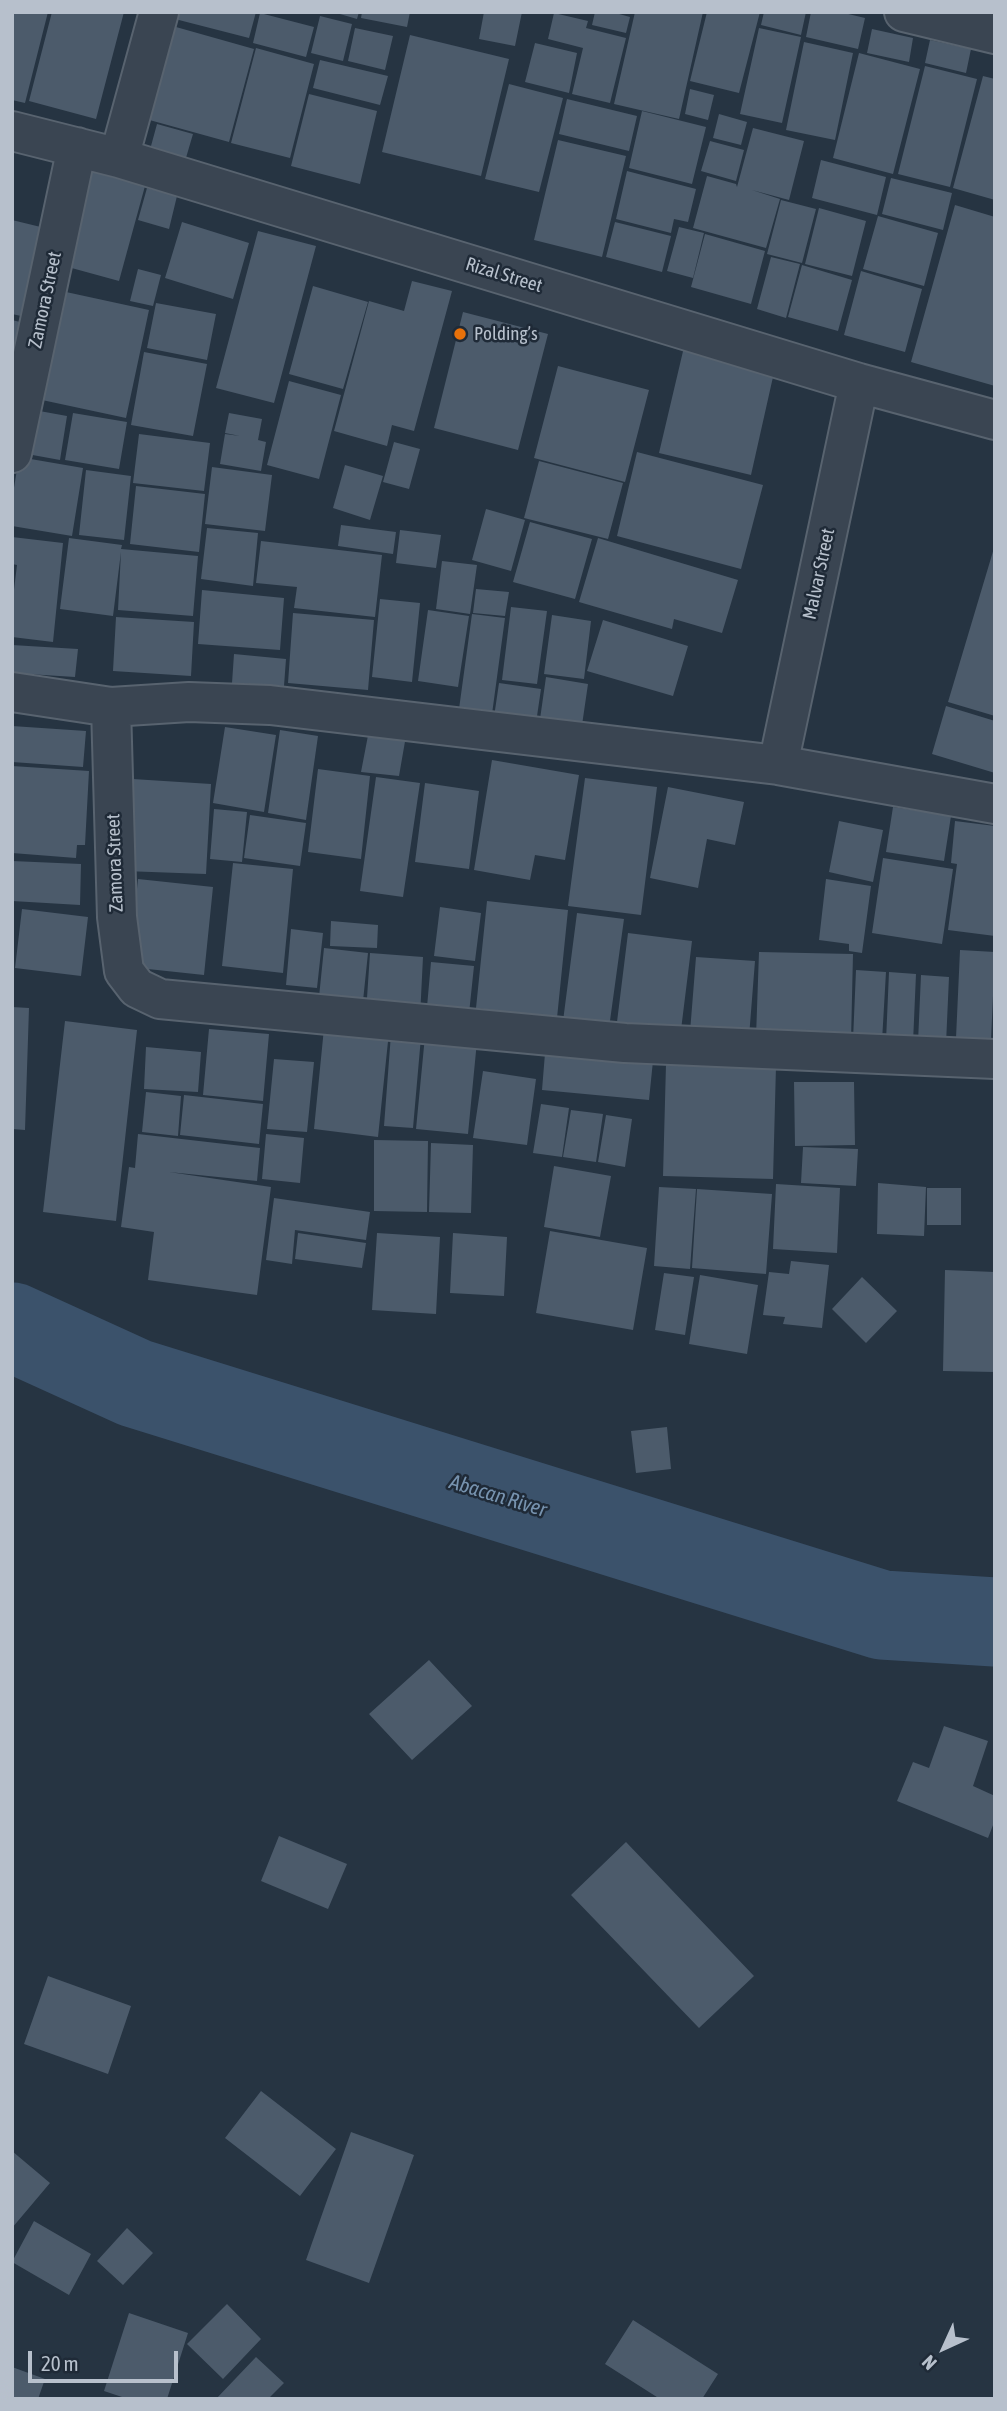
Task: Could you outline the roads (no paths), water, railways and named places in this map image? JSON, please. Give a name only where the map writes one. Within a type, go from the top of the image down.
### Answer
[{"type":"street","points":[[119,158],[159,12]]},
{"type":"street","points":[[904,12],[995,34]]},
{"type":"street","name":"Rizal Street","points":[[12,131],[119,158],[859,383],[995,421]]},
{"type":"street","name":"Zamora Street","points":[[12,453],[77,148]]},
{"type":"street","name":"Malvar Street","points":[[778,765],[859,383]]},
{"type":"street","points":[[12,692],[111,707],[188,702],[270,705],[778,765],[995,804]]},
{"type":"street","name":"Zamora Street","points":[[111,707],[117,917],[124,971],[138,988],[160,999],[625,1043],[995,1059]]},
{"type":"waterway","name":"Abacan River","points":[[12,1327],[135,1383],[882,1615],[995,1622]]},
{"type":"place","name":"Polding’s","points":[[460,334]]}]
